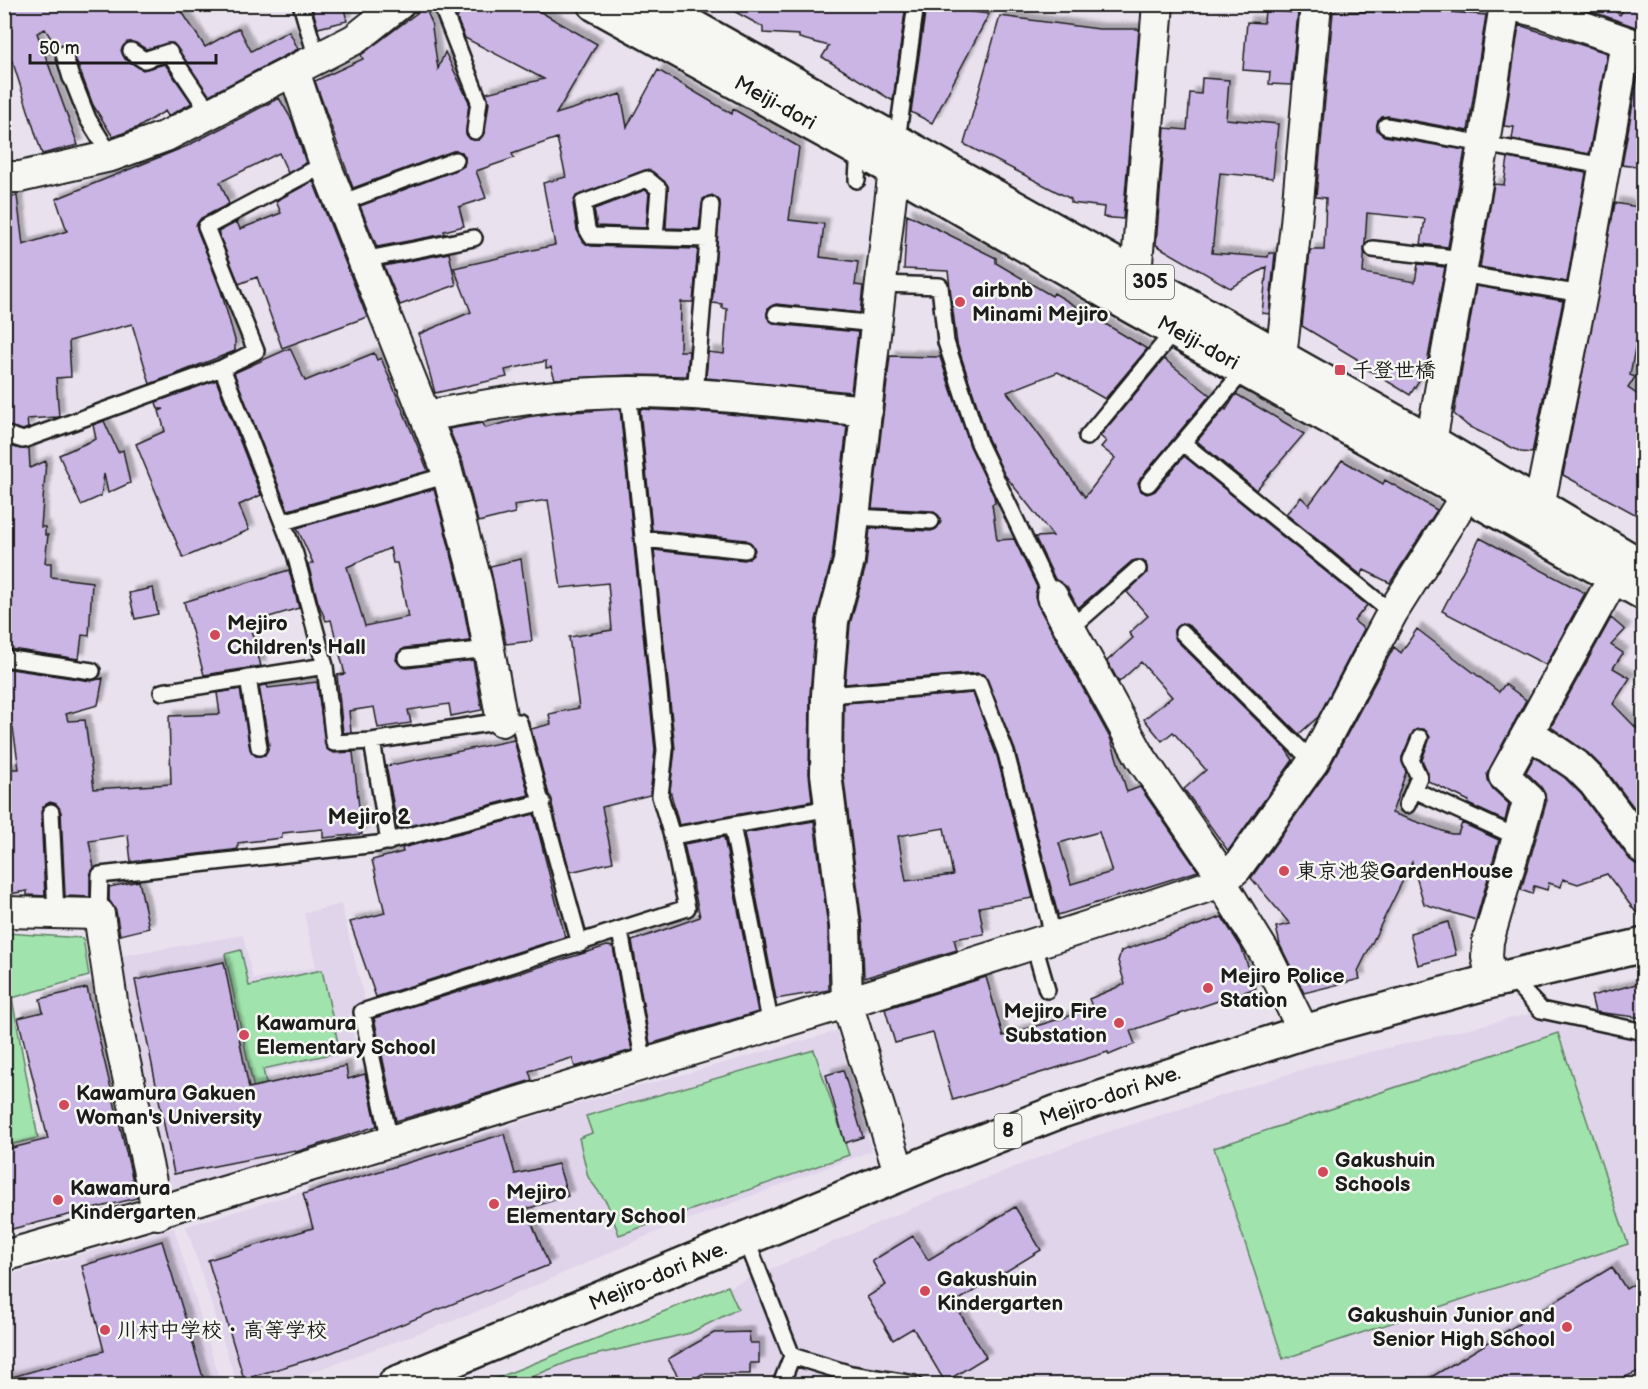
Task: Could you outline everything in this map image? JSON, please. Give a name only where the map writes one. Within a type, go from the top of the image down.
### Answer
[{"type":"main road","name":"Meiji-dori","points":[[595,4],[668,16],[896,155],[1175,330],[1467,494],[1629,572]]},
{"type":"main road","name":"Meiji-dori","points":[[668,16],[858,165],[896,155],[1136,275],[1431,442],[1539,506],[1629,572],[1644,593]]},
{"type":"main road","name":"Mejiro-dori Ave.","points":[[395,1384],[1058,1112],[1304,1032],[1501,979],[1644,945]]},
{"type":"street","points":[[4,177],[20,177],[111,156],[166,136],[211,115],[355,39],[399,4]]},
{"type":"street","points":[[1136,275],[1158,4]]},
{"type":"street","points":[[1281,357],[1296,224],[1316,4]]},
{"type":"street","points":[[1431,442],[1507,4],[1543,13],[1635,45],[1603,166],[1582,294],[1539,506]]},
{"type":"street","points":[[305,65],[325,164],[448,475],[477,584],[502,721]]},
{"type":"street","points":[[896,155],[855,517],[849,561],[833,621],[827,695],[826,774],[845,926],[847,1003],[900,1175]]},
{"type":"street","points":[[426,416],[520,398],[628,392],[695,394],[867,411]]},
{"type":"street","points":[[4,1256],[158,1214],[390,1141],[847,1003],[1044,942],[1221,882],[1236,869],[1313,762],[1392,614],[1467,494]]},
{"type":"street","points":[[1501,979],[1487,957],[1488,941],[1529,799],[1504,776],[1629,572]]},
{"type":"street","points":[[1052,596],[1141,758],[1216,867],[1221,882],[1266,955],[1304,1032]]},
{"type":"street","points":[[1529,732],[1576,765],[1594,783],[1644,850]]},
{"type":"street","points":[[4,912],[99,914],[113,1008],[158,1214]]},
{"type":"lane","points":[[301,4],[305,65]]},
{"type":"lane","points":[[441,4],[479,101],[475,131]]},
{"type":"lane","points":[[896,155],[916,4]]},
{"type":"lane","points":[[131,51],[144,60],[169,52],[211,115]]},
{"type":"lane","points":[[64,54],[88,119],[111,156]]},
{"type":"lane","points":[[1386,126],[1603,166]]},
{"type":"lane","points":[[341,203],[456,160]]},
{"type":"lane","points":[[4,434],[23,440],[222,368],[256,351],[206,227],[325,164]]},
{"type":"lane","points":[[654,237],[659,189],[647,179],[583,203],[587,228],[591,236],[707,239]]},
{"type":"lane","points":[[695,394],[711,205]]},
{"type":"lane","points":[[363,260],[474,238]]},
{"type":"lane","points":[[1373,249],[1462,266],[1582,294]]},
{"type":"lane","points":[[882,284],[940,286],[946,342],[979,443],[1052,596]]},
{"type":"lane","points":[[776,314],[876,324]]},
{"type":"lane","points":[[1087,437],[1175,330]]},
{"type":"lane","points":[[222,368],[295,554],[325,666],[334,743],[372,741],[502,721],[519,722],[543,802],[580,944]]},
{"type":"lane","points":[[1148,484],[1245,369]]},
{"type":"lane","points":[[390,1141],[362,1012],[687,908],[672,836],[660,796],[665,750],[628,392]]},
{"type":"lane","points":[[1183,443],[1392,614]]},
{"type":"lane","points":[[283,522],[448,475]]},
{"type":"lane","points":[[855,517],[931,521]]},
{"type":"lane","points":[[644,539],[745,550]]},
{"type":"lane","points":[[1071,628],[1138,569]]},
{"type":"lane","points":[[1183,633],[1313,762]]},
{"type":"lane","points":[[406,658],[489,649]]},
{"type":"lane","points":[[4,658],[92,671]]},
{"type":"lane","points":[[162,692],[325,666]]},
{"type":"lane","points":[[248,678],[259,747]]},
{"type":"lane","points":[[827,695],[979,683],[1006,753],[1044,942],[1047,990]]},
{"type":"lane","points":[[1407,805],[1419,777],[1411,760],[1420,738]]},
{"type":"lane","points":[[372,741],[388,842]]},
{"type":"lane","points":[[1414,790],[1519,838]]},
{"type":"lane","points":[[99,914],[100,875],[388,842],[543,802]]},
{"type":"lane","points":[[672,836],[830,807]]},
{"type":"lane","points":[[51,812],[56,913]]},
{"type":"lane","points":[[732,825],[771,1026]]},
{"type":"lane","points":[[620,931],[644,1064]]},
{"type":"lane","points":[[1501,979],[1540,1010],[1644,1032]]},
{"type":"lane","points":[[746,1239],[792,1356],[781,1384]]},
{"type":"lane","points":[[792,1356],[852,1374],[914,1384]]},
{"type":"shaded area","name":"Kawamura Elementary School","points":[[341,904],[365,1001],[355,1004],[349,1017],[358,1053],[268,1071],[288,1157],[167,1195],[120,956],[243,935],[253,979],[316,967],[304,913]]},
{"type":"shaded area","name":"Gakushuin Schools","points":[[1528,1014],[1607,1034],[1643,1038],[1643,1384],[490,1384],[649,1321],[924,1203],[1080,1141],[1316,1065]]},
{"type":"shaded area","name":"Mejiro Elementary School","points":[[837,1031],[872,1151],[661,1230],[469,1315],[301,1376],[237,1384],[186,1226],[331,1183],[549,1112]]},
{"type":"shaded area","name":"川村中学校・高等学校","points":[[174,1228],[221,1384],[5,1384],[5,1276]]},
{"type":"green space","points":[[5,933],[83,938],[89,976],[12,998],[38,1138],[5,1146]]},
{"type":"green space","points":[[241,950],[249,986],[322,970],[340,1052],[263,1069],[280,1152],[268,1155],[225,954]]},
{"type":"green space","points":[[1558,1033],[1628,1244],[1283,1359],[1214,1148]]},
{"type":"green space","points":[[814,1050],[849,1155],[619,1235],[607,1203],[588,1177],[579,1138],[592,1133],[586,1116]]},
{"type":"green space","points":[[728,1286],[738,1309],[690,1333],[573,1360],[514,1384],[482,1384]]},
{"type":"building","points":[[4,4],[177,4],[205,47],[239,28],[251,51],[289,31],[298,49],[209,95],[173,43],[146,49],[136,43],[127,42],[121,50],[125,59],[143,70],[165,64],[192,103],[168,116],[165,111],[139,127],[113,137],[93,105],[71,47],[66,44],[57,48],[45,29],[37,33],[78,145],[42,154],[14,66],[4,44]]},
{"type":"building","points":[[311,4],[343,4],[347,21],[318,28]]},
{"type":"building","points":[[463,4],[538,4],[537,10],[597,44],[556,114],[621,94],[627,127],[658,70],[732,114],[733,109],[799,147],[789,220],[824,224],[820,257],[858,262],[855,285],[863,286],[860,313],[776,304],[768,308],[767,317],[775,324],[858,332],[851,392],[706,378],[708,352],[724,354],[727,309],[722,308],[722,304],[712,303],[720,201],[712,195],[703,199],[699,229],[666,228],[668,186],[648,169],[576,196],[573,204],[577,230],[583,241],[591,246],[698,249],[693,302],[681,302],[680,351],[689,351],[687,376],[630,375],[555,379],[551,367],[546,368],[546,361],[505,370],[507,377],[435,393],[419,334],[471,312],[454,268],[555,245],[543,183],[566,177],[557,138],[512,154],[514,158],[476,171],[486,198],[459,207],[464,226],[444,231],[445,234],[377,247],[360,206],[459,169],[464,166],[465,157],[462,152],[453,151],[353,188],[315,81],[363,59],[361,55],[425,7],[431,21],[438,69],[445,52],[469,102],[466,134],[470,139],[479,140],[485,132],[489,102],[486,93],[544,79],[465,38],[457,19]]},
{"type":"building","points":[[721,4],[906,4],[893,101],[822,57],[829,46],[799,38],[799,35],[763,33],[763,27]]},
{"type":"building","points":[[1571,4],[1605,4],[1620,15],[1627,4],[1644,4],[1644,30]]},
{"type":"building","points":[[926,6],[989,14],[932,123],[911,112]]},
{"type":"building","points":[[1400,8],[1486,15],[1468,131],[1388,116],[1382,117],[1377,124],[1377,130],[1384,136],[1465,150],[1448,247],[1421,244],[1425,219],[1367,213],[1363,273],[1415,282],[1418,264],[1445,267],[1426,369],[1410,395],[1357,363],[1357,359],[1302,326],[1310,250],[1324,250],[1326,198],[1316,197],[1333,12],[1399,12]]},
{"type":"building","points":[[1265,10],[1298,13],[1291,85],[1269,84],[1270,72],[1243,70],[1247,22],[1264,23]]},
{"type":"building","points":[[1000,16],[1099,29],[1139,29],[1123,219],[1103,217],[1104,207],[1071,203],[1071,199],[964,144]]},
{"type":"building","points":[[1519,25],[1607,53],[1589,154],[1512,139],[1514,127],[1504,126]]},
{"type":"building","points":[[1640,64],[1644,65],[1644,168],[1622,165]]},
{"type":"building","points":[[1202,78],[1229,80],[1226,119],[1278,124],[1273,178],[1220,173],[1212,253],[1268,257],[1269,253],[1275,253],[1269,314],[1262,313],[1267,267],[1230,288],[1156,245],[1165,128],[1187,130],[1190,93],[1201,94]]},
{"type":"building","points":[[279,98],[292,120],[306,163],[288,173],[279,153],[220,182],[229,204],[201,218],[196,225],[221,291],[235,340],[235,351],[150,384],[132,324],[69,341],[71,377],[56,378],[59,417],[27,419],[28,428],[23,430],[4,425],[4,197],[17,196],[23,245],[67,231],[56,199],[187,146]]},
{"type":"building","points":[[1508,158],[1586,173],[1567,282],[1480,267],[1494,184],[1504,185]]},
{"type":"building","points":[[313,181],[367,317],[282,348],[257,277],[239,284],[218,232],[237,222],[240,229],[281,213],[276,201]]},
{"type":"building","points":[[645,190],[649,193],[646,228],[597,226],[594,209]]},
{"type":"building","points":[[1615,203],[1644,208],[1638,234],[1644,235],[1644,299],[1630,375],[1635,377],[1628,388],[1644,399],[1644,519],[1563,475]]},
{"type":"building","points":[[907,214],[996,258],[996,263],[1052,296],[1054,293],[1147,349],[1105,399],[1058,372],[1007,392],[1085,497],[1115,458],[1101,447],[1106,441],[1100,436],[1164,359],[1210,395],[1141,478],[1138,483],[1141,491],[1147,494],[1155,491],[1184,456],[1367,605],[1354,621],[1364,629],[1318,717],[1299,734],[1190,626],[1181,624],[1174,630],[1176,640],[1285,748],[1293,760],[1228,851],[1184,789],[1206,770],[1173,732],[1162,741],[1144,719],[1172,697],[1141,662],[1119,682],[1107,661],[1133,638],[1129,633],[1148,616],[1127,592],[1147,573],[1146,563],[1141,560],[1132,561],[1078,608],[1067,587],[1055,579],[1035,537],[1053,536],[1004,474],[988,439],[957,344],[948,271],[904,269]]},
{"type":"building","points":[[449,253],[456,285],[400,305],[384,266]]},
{"type":"building","points":[[1476,286],[1563,301],[1532,453],[1521,452],[1468,426],[1454,414]]},
{"type":"building","points":[[290,348],[305,381],[374,353],[377,360],[381,358],[428,471],[288,510],[234,373]]},
{"type":"building","points":[[890,356],[940,357],[970,446],[994,496],[995,503],[992,504],[997,540],[1014,539],[1037,587],[1035,596],[1037,604],[1111,740],[1127,792],[1140,787],[1198,871],[1058,915],[1015,750],[985,675],[978,673],[845,684],[850,624],[866,565],[870,528],[931,531],[936,529],[941,522],[939,516],[932,511],[872,508]],"holes":[[[1099,832],[1112,872],[1071,884],[1059,843]]]},
{"type":"building","points":[[216,380],[261,495],[239,505],[249,530],[183,558],[136,444],[165,431],[159,411],[164,409],[158,409],[156,402]]},
{"type":"building","points":[[1236,394],[1304,434],[1256,490],[1197,441],[1225,408],[1226,410]]},
{"type":"building","points":[[620,409],[655,750],[650,795],[602,807],[613,862],[570,872],[531,729],[551,724],[549,714],[579,708],[569,637],[612,630],[608,583],[561,588],[548,500],[514,505],[515,513],[478,522],[463,463],[449,429],[483,423],[485,428],[527,417],[555,413]]},
{"type":"building","points":[[640,409],[718,413],[847,426],[832,558],[816,620],[810,695],[809,774],[812,801],[679,825],[670,790],[675,749],[654,550],[744,560],[752,556],[755,550],[746,540],[652,530]]},
{"type":"building","points":[[104,421],[118,452],[123,450],[130,483],[108,493],[104,474],[101,496],[81,505],[59,455],[96,439],[93,425]]},
{"type":"building","points":[[4,444],[20,449],[29,448],[30,468],[46,461],[41,527],[45,527],[45,535],[48,535],[45,563],[51,563],[51,577],[92,582],[89,636],[82,635],[79,659],[4,648]]},
{"type":"building","points":[[1342,460],[1383,484],[1385,480],[1437,510],[1390,583],[1364,570],[1361,575],[1286,514],[1301,497],[1309,505]]},
{"type":"building","points":[[434,489],[460,588],[470,641],[405,648],[397,654],[396,660],[402,667],[407,668],[473,660],[482,710],[451,716],[449,704],[408,710],[411,723],[378,728],[374,707],[349,711],[351,732],[343,733],[337,675],[345,674],[331,620],[326,621],[318,602],[308,564],[313,563],[297,528]],"holes":[[[390,548],[393,563],[397,563],[408,617],[365,626],[347,567]]]},
{"type":"building","points":[[1480,538],[1585,593],[1546,665],[1442,611]]},
{"type":"building","points":[[521,559],[532,641],[506,644],[490,566]]},
{"type":"building","points":[[289,570],[299,608],[249,623],[261,666],[204,675],[184,602]]},
{"type":"building","points":[[153,588],[158,614],[135,619],[129,593]]},
{"type":"building","points":[[1611,618],[1625,630],[1611,645],[1623,653],[1613,668],[1630,678],[1613,704],[1644,736],[1644,800],[1635,809],[1608,773],[1588,753],[1551,727]]},
{"type":"building","points":[[1417,629],[1499,692],[1505,684],[1526,700],[1487,774],[1492,788],[1509,804],[1505,821],[1468,804],[1469,801],[1428,781],[1428,773],[1422,760],[1430,737],[1424,729],[1414,731],[1402,757],[1406,772],[1392,813],[1451,834],[1458,834],[1462,823],[1499,840],[1476,920],[1424,904],[1412,862],[1358,971],[1360,979],[1304,993],[1280,945],[1276,927],[1290,924],[1251,878],[1328,770],[1394,647],[1401,653]]},
{"type":"building","points":[[4,668],[91,681],[103,678],[98,705],[66,714],[68,721],[85,720],[94,789],[171,784],[169,716],[220,714],[217,693],[240,689],[250,749],[256,756],[265,755],[269,745],[259,686],[267,685],[268,688],[317,682],[326,748],[334,753],[353,752],[362,834],[323,838],[323,829],[282,833],[282,838],[238,843],[238,849],[131,862],[128,835],[89,841],[94,868],[90,875],[90,897],[65,896],[61,812],[56,804],[50,802],[43,807],[41,812],[45,896],[27,895],[27,891],[4,895],[4,769],[19,769],[13,728],[4,728]]},
{"type":"building","points":[[973,693],[997,756],[1033,898],[979,907],[984,934],[954,939],[957,950],[864,978],[862,924],[843,773],[844,703]],"holes":[[[944,828],[953,875],[906,881],[898,836]]]},
{"type":"building","points":[[514,740],[529,795],[398,829],[386,766]]},
{"type":"building","points":[[1534,757],[1565,778],[1581,794],[1630,860],[1644,867],[1644,923],[1607,874],[1578,884],[1563,879],[1561,887],[1549,883],[1547,890],[1534,886],[1532,894],[1521,890],[1546,803],[1541,787],[1526,772]]},
{"type":"building","points":[[534,814],[565,937],[376,997],[350,922],[385,913],[372,860],[403,852],[402,848]]},
{"type":"building","points":[[814,821],[828,927],[829,990],[776,999],[744,833]]},
{"type":"building","points":[[724,837],[758,1012],[650,1044],[632,941],[700,917],[684,844]]},
{"type":"building","points":[[139,881],[149,928],[120,935],[116,911],[109,900],[109,887]]},
{"type":"building","points":[[1222,917],[1241,947],[1256,988],[1130,1031],[1135,1044],[1109,1055],[1108,1052],[953,1100],[933,1033],[895,1043],[885,1009],[986,977],[1003,1036],[1093,1009],[1089,999],[1125,984],[1118,961],[1121,951]]},
{"type":"building","points":[[1448,922],[1456,955],[1418,965],[1410,933]]},
{"type":"building","points":[[607,946],[613,947],[632,1050],[575,1067],[572,1058],[529,1071],[532,1080],[396,1121],[374,1018]]},
{"type":"building","points":[[224,962],[249,1088],[346,1066],[348,1079],[365,1074],[377,1126],[296,1152],[295,1150],[174,1174],[135,980]]},
{"type":"building","points":[[1644,982],[1644,1018],[1595,1012],[1591,996]]},
{"type":"building","points":[[87,988],[137,1198],[4,1231],[4,1150],[48,1139],[18,1018],[43,1012],[40,999]]},
{"type":"building","points":[[843,1070],[863,1137],[845,1143],[826,1075]]},
{"type":"building","points":[[504,1134],[515,1174],[558,1164],[568,1196],[526,1209],[549,1265],[328,1354],[244,1379],[208,1260],[313,1228],[303,1194]]},
{"type":"building","name":"Gakushuin Kindergarten","points":[[1015,1207],[1041,1250],[954,1303],[986,1357],[945,1382],[913,1328],[893,1340],[867,1297],[886,1285],[872,1261],[913,1236],[928,1260]]},
{"type":"building","points":[[162,1241],[205,1384],[6,1384],[5,1379],[104,1351],[82,1266]]},
{"type":"building","name":"Gakushuin Junior and Senior High School","points":[[1612,1267],[1626,1289],[1644,1278],[1644,1369],[1620,1379],[1624,1384],[1420,1384]]},
{"type":"building","points":[[749,1332],[750,1343],[759,1343],[759,1363],[750,1363],[750,1374],[702,1374],[688,1383],[685,1377],[680,1380],[668,1359],[714,1333]]},
{"type":"place","name":"airbnb Minami Mejiro","points":[[960,302]]},
{"type":"place","name":"千登世橋","points":[[1340,370]]},
{"type":"place","name":"Mejiro Children's Hall","points":[[215,635]]},
{"type":"place","name":"東京池袋GardenHouse","points":[[1284,871]]},
{"type":"place","name":"Mejiro Police Station","points":[[1208,988]]},
{"type":"place","name":"Mejiro Fire Substation","points":[[1119,1023]]},
{"type":"place","name":"Kawamura Elementary School","points":[[244,1035]]},
{"type":"place","name":"Kawamura Gakuen Woman's University","points":[[64,1105]]},
{"type":"place","name":"Gakushuin Schools","points":[[1323,1172]]},
{"type":"place","name":"Kawamura Kindergarten","points":[[58,1200]]},
{"type":"place","name":"Mejiro Elementary School","points":[[494,1204]]},
{"type":"place","name":"Gakushuin Kindergarten","points":[[925,1291]]},
{"type":"place","name":"Gakushuin Junior and Senior High School","points":[[1567,1327]]},
{"type":"place","name":"川村中学校・高等学校","points":[[105,1330]]},
{"type":"district","name":"Mejiro 2","points":[[369,817]]}]
